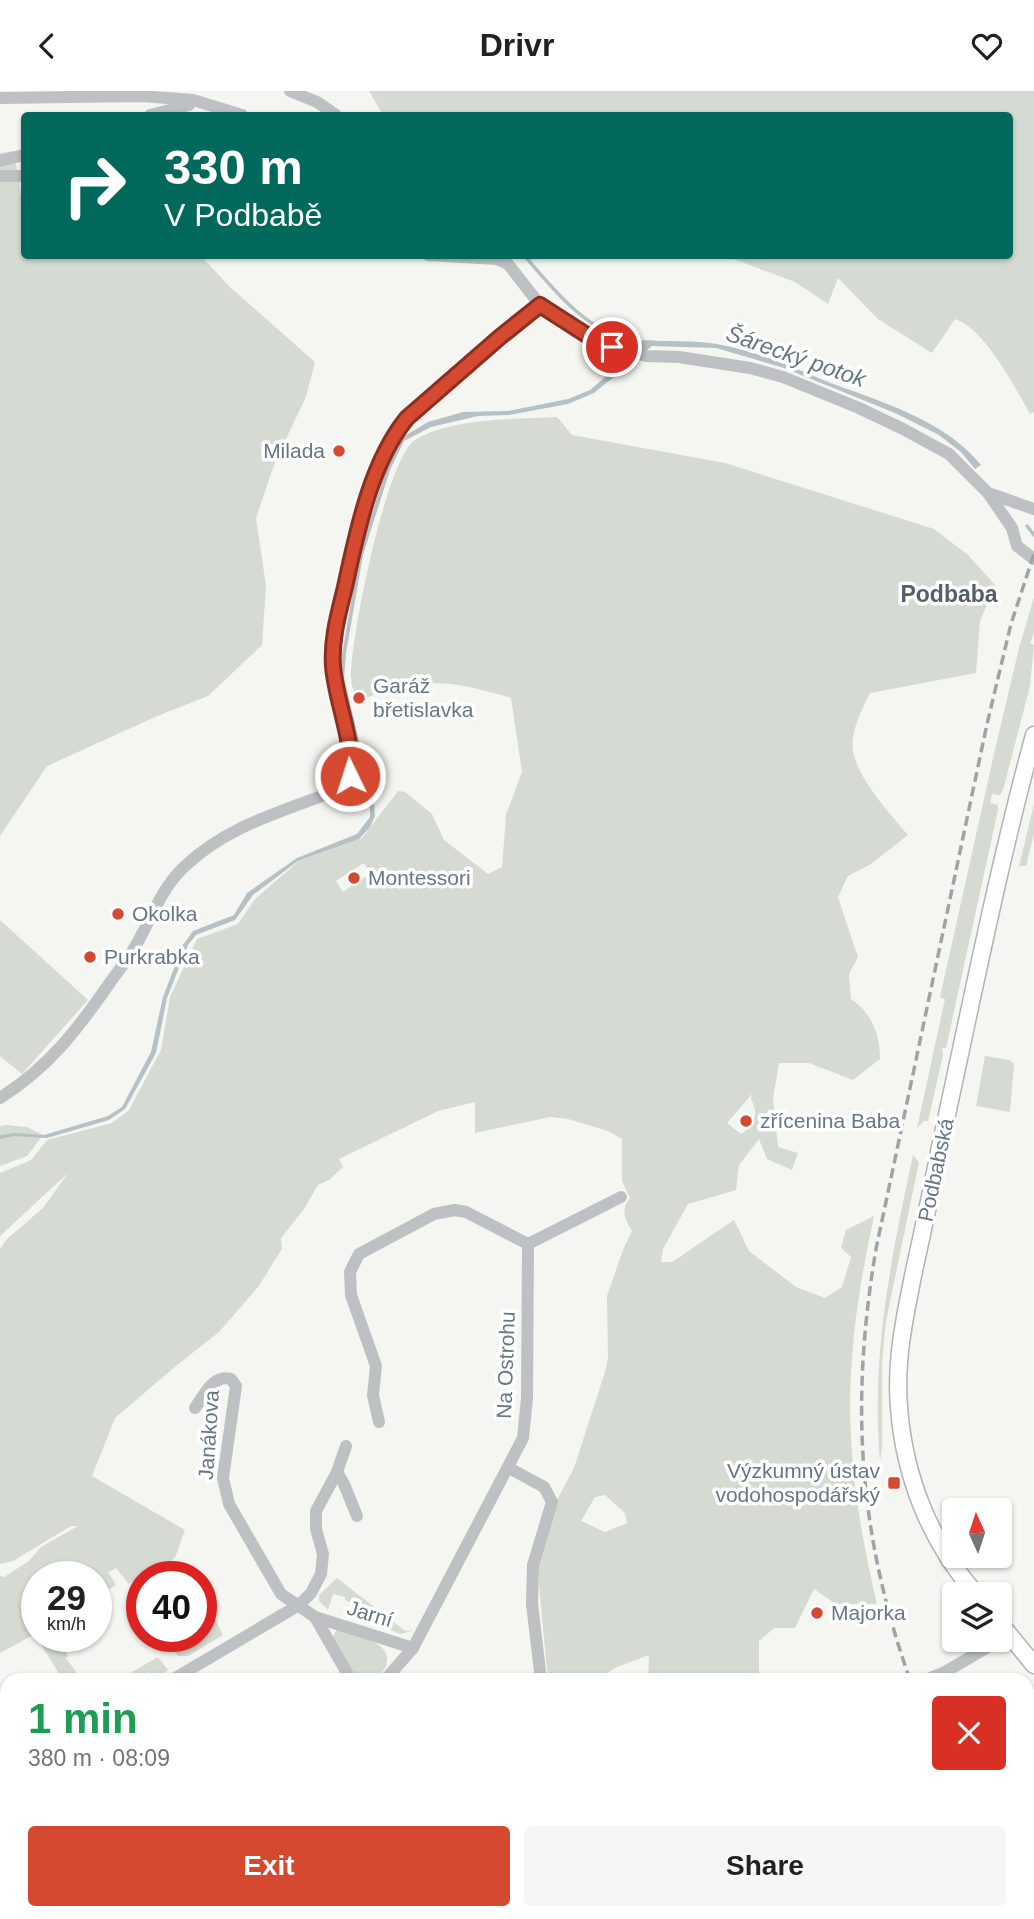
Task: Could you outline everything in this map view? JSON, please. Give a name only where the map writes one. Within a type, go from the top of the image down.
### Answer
[{"type":"main road","name":"Podbabská","points":[[966,1582],[938,1539],[917,1496],[903,1443],[898,1368],[902,1331],[927,1210],[1002,864],[1034,735]]},
{"type":"main road","points":[[1012,1637],[1034,1665]]},
{"type":"street","points":[[290,91],[317,101],[332,112]]},
{"type":"street","points":[[0,98],[142,96],[192,100],[232,112]]},
{"type":"street","points":[[162,112],[189,105],[192,100]]},
{"type":"street","points":[[0,161],[21,156]]},
{"type":"street","points":[[0,176],[21,176]]},
{"type":"street","points":[[497,259],[508,264],[540,305],[599,343],[646,356],[750,368],[783,377],[859,408],[923,439],[949,454],[988,493],[1012,528],[1017,546],[1034,559]]},
{"type":"street","points":[[0,1098],[22,1084],[78,1029],[135,947],[161,898],[182,869],[212,843],[235,829],[338,790],[350,776],[351,754],[333,664],[335,632],[354,548],[375,475],[395,433],[407,418],[540,305]]},
{"type":"street","points":[[988,493],[1033,509]]},
{"type":"street","points":[[1012,528],[1017,517],[1033,509]]},
{"type":"street","points":[[379,1422],[373,1395],[376,1366],[354,1307],[349,1282],[350,1272],[359,1254],[434,1214],[455,1210],[467,1212],[528,1244],[621,1197]]},
{"type":"street","name":"Na Ostrohu","points":[[391,1673],[413,1648],[523,1438],[527,1398],[528,1244]]},
{"type":"street","name":"Janákova","points":[[195,1408],[213,1382],[219,1378],[231,1379],[236,1386],[223,1478],[225,1492],[229,1504],[281,1594],[299,1605]]},
{"type":"street","points":[[184,1673],[299,1605],[311,1593],[321,1574],[323,1554],[316,1529],[316,1511],[337,1472],[346,1447]]},
{"type":"street","points":[[509,1468],[544,1487],[552,1502],[533,1565],[532,1604],[540,1673]]},
{"type":"street","points":[[337,1472],[357,1516]]},
{"type":"street","name":"Jarní","points":[[299,1605],[315,1617],[413,1648]]},
{"type":"street","name":"Jarní","points":[[315,1617],[347,1673]]},
{"type":"street","points":[[945,1673],[973,1652]]},
{"type":"shaded area","points":[[369,91],[1034,91],[1034,412],[1030,414],[988,346],[966,325],[955,319],[932,353],[878,319],[838,278],[828,304],[795,282],[734,259],[1013,259],[1013,112],[381,112]]},
{"type":"shaded area","points":[[14,151],[21,197],[21,259],[204,259],[230,287],[315,362],[306,397],[275,462],[256,518],[266,586],[262,645],[208,696],[47,766],[0,836],[0,153]]},
{"type":"shaded area","points":[[643,340],[717,344],[772,359],[929,423],[966,449],[981,465],[975,469],[961,452],[939,435],[895,413],[784,368],[716,348],[652,346],[594,393],[568,404],[509,415],[478,416],[431,427],[404,441],[390,470],[363,555],[346,653],[344,678],[374,803],[375,816],[370,827],[359,839],[298,861],[253,895],[235,920],[196,935],[188,945],[167,998],[156,1053],[125,1109],[109,1120],[47,1138],[14,1136],[0,1139],[0,1135],[14,1133],[44,1135],[108,1116],[122,1107],[151,1052],[163,997],[183,945],[193,931],[234,915],[247,893],[297,858],[357,834],[370,817],[357,741],[342,680],[342,655],[360,550],[388,464],[401,438],[428,422],[463,412],[508,411],[568,399],[590,390],[624,361]]},
{"type":"shaded area","points":[[557,417],[572,435],[725,463],[934,529],[968,555],[995,585],[980,621],[976,673],[870,693],[854,733],[853,751],[863,777],[908,835],[871,864],[848,876],[838,897],[858,957],[849,974],[851,999],[864,1011],[873,1025],[880,1059],[853,1080],[809,1063],[779,1063],[773,1098],[778,1147],[798,1153],[792,1170],[767,1159],[759,1139],[739,1165],[736,1190],[688,1204],[663,1249],[661,1262],[672,1262],[734,1220],[749,1251],[796,1287],[825,1298],[842,1287],[851,1257],[841,1248],[846,1230],[874,1216],[855,1323],[850,1421],[859,1513],[877,1604],[836,1604],[814,1589],[795,1628],[774,1628],[759,1641],[759,1673],[648,1673],[649,1655],[607,1673],[547,1673],[537,1564],[549,1515],[574,1468],[605,1372],[608,1358],[607,1296],[632,1231],[625,1215],[625,1207],[630,1198],[622,1181],[622,1139],[608,1131],[568,1119],[550,1117],[475,1133],[475,1102],[438,1111],[339,1159],[343,1167],[329,1180],[318,1185],[304,1209],[281,1238],[282,1249],[258,1287],[219,1332],[115,1418],[92,1476],[185,1530],[175,1558],[170,1561],[126,1561],[126,1580],[116,1568],[112,1570],[112,1561],[29,1561],[41,1547],[78,1526],[71,1526],[13,1561],[0,1564],[0,1249],[7,1239],[43,1208],[68,1173],[0,1236],[0,1173],[31,1160],[47,1140],[112,1123],[129,1110],[161,1050],[170,997],[197,939],[238,924],[255,899],[299,861],[362,838],[398,791],[405,792],[432,814],[444,840],[488,874],[502,867],[506,815],[522,772],[511,698],[469,687],[433,683],[398,688],[356,702],[351,679],[357,626],[372,551],[382,513],[404,454],[415,440],[446,427]],"holes":[[[364,863],[371,873],[343,892],[336,881]],[[752,1094],[754,1118],[750,1127],[741,1134],[727,1123]],[[605,1495],[625,1513],[627,1523],[605,1532],[581,1521],[595,1497]]]},
{"type":"shaded area","points":[[1034,597],[1034,633],[1030,643],[1034,645],[1030,686],[1003,790],[1000,795],[992,794],[990,803],[998,805],[998,810],[946,1048],[942,1048],[943,1055],[928,1121],[924,1121],[917,1128],[945,999],[940,997],[994,754]]},
{"type":"shaded area","points":[[1034,804],[1034,834],[1026,866],[1019,866]]},
{"type":"shaded area","points":[[0,920],[88,1000],[22,1074],[0,1056]]},
{"type":"shaded area","points":[[985,1056],[1009,1060],[1014,1064],[1010,1112],[976,1106]]},
{"type":"shaded area","points":[[0,1126],[27,1127],[43,1135],[27,1156],[0,1166]]},
{"type":"shaded area","points":[[913,1155],[919,1162],[886,1321],[882,1361],[880,1461],[878,1383],[885,1307]]},
{"type":"shaded area","points":[[21,1566],[21,1642],[0,1653],[0,1576],[4,1577]]},
{"type":"shaded area","points":[[337,1578],[405,1631],[414,1630],[401,1634],[348,1615],[353,1604],[345,1600],[345,1597],[333,1594],[328,1610],[319,1601],[319,1595]]},
{"type":"shaded area","points":[[217,1623],[223,1635],[217,1639]]},
{"type":"shaded area","points":[[337,1629],[371,1640],[384,1651],[387,1657],[386,1666],[381,1673],[354,1673],[332,1638]]},
{"type":"shaded area","points":[[46,1652],[66,1652],[68,1656],[66,1658],[77,1673],[59,1673]]},
{"type":"shaded area","points":[[175,1652],[195,1652],[188,1656],[178,1656]]},
{"type":"shaded area","points":[[158,1657],[168,1670],[165,1673],[130,1673]]},
{"type":"waterway","points":[[527,259],[562,298],[591,323],[625,340],[643,343]]},
{"type":"waterway","name":"Šárecký potok","points":[[1027,526],[1034,535]]},
{"type":"railway","points":[[908,1673],[879,1572],[864,1467],[863,1360],[868,1306],[876,1249],[987,724],[1011,624],[1034,554]]},
{"type":"place","name":"Milada","points":[[339,451]]},
{"type":"place","name":"Garáž břetislavka","points":[[359,698]]},
{"type":"place","name":"Montessori","points":[[354,878]]},
{"type":"place","name":"Okolka","points":[[118,914]]},
{"type":"place","name":"Purkrabka","points":[[90,957]]},
{"type":"place","name":"zřícenina Baba","points":[[746,1121]]},
{"type":"place","name":"Výzkumný ústav vodohospodářský","points":[[894,1483]]},
{"type":"place","name":"Majorka","points":[[817,1613]]},
{"type":"district","name":"Podbaba","points":[[949,594]]},
{"type":"route","points":[[350,776],[351,754],[333,664],[335,632],[354,548],[375,475],[395,433],[407,418],[540,305],[599,343],[612,347]]}]
